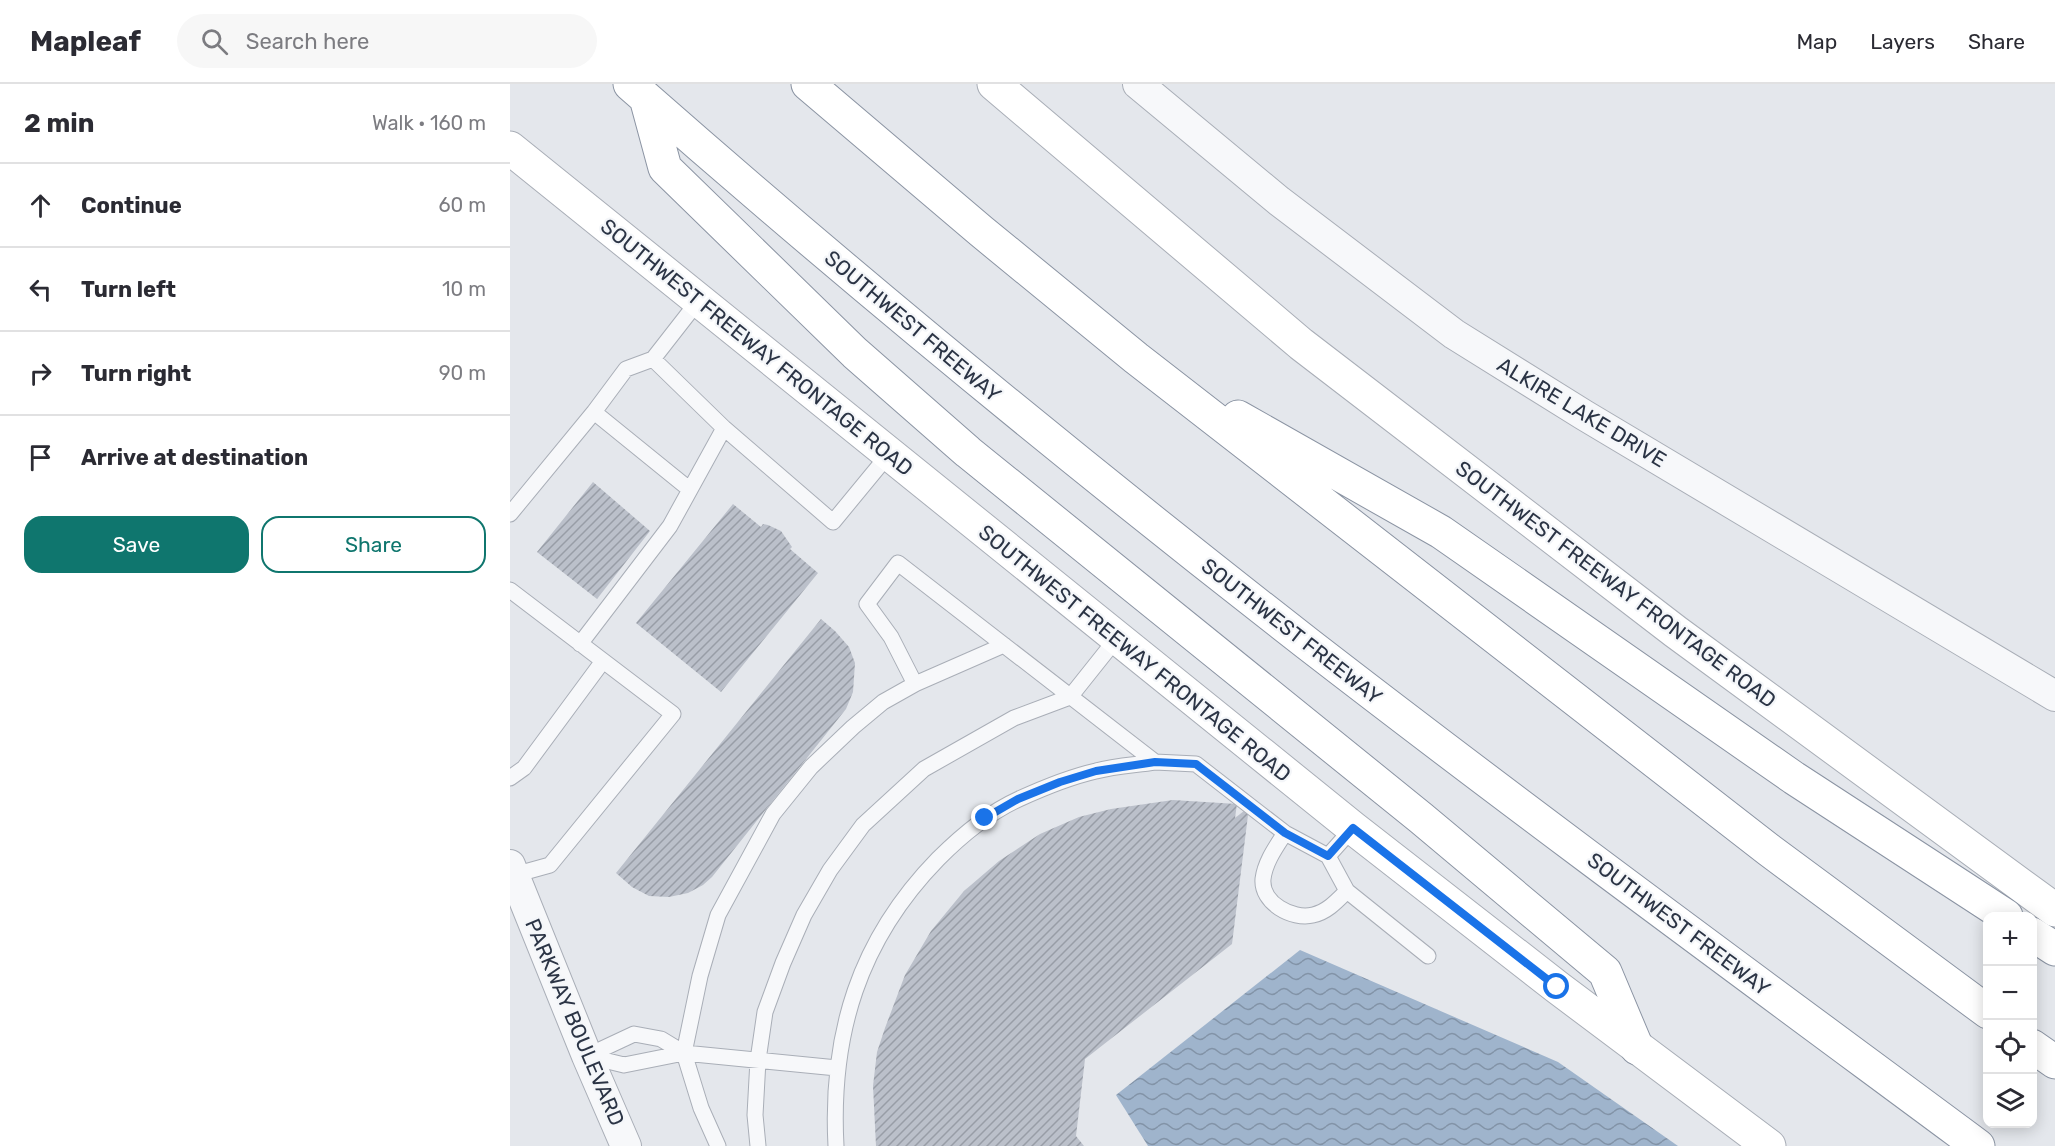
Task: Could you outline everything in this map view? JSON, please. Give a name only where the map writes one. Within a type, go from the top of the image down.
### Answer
[{"type":"main road","points":[[808,84],[981,231],[1136,358],[1769,850],[1983,1008]]},
{"type":"main road","name":"SOUTHWEST FREEWAY FRONTAGE ROAD","points":[[994,84],[1301,344],[1676,632],[2055,910]]},
{"type":"main road","points":[[638,91],[665,168],[818,319],[961,446],[1396,798],[1605,972],[1637,1048]]},
{"type":"main road","name":"SOUTHWEST FREEWAY","points":[[638,91],[880,299],[1192,553],[1455,756],[1978,1146]]},
{"type":"main road","name":"SOUTHWEST FREEWAY FRONTAGE ROAD","points":[[510,148],[1353,828],[1637,1048],[1770,1146]]},
{"type":"main road","points":[[1136,358],[1441,532],[1794,778],[2000,912]]},
{"type":"main road","points":[[2037,937],[2055,949]]},
{"type":"main road","points":[[2037,1049],[2055,1062]]},
{"type":"street","name":"ALKIRE LAKE DRIVE","points":[[1138,84],[1279,201],[1454,334],[1584,415],[2055,696]]},
{"type":"street","name":"PARKWAY BOULEVARD","points":[[512,870],[626,1146]]},
{"type":"lane","points":[[510,514],[594,412],[626,369],[653,359],[699,300]]},
{"type":"lane","points":[[653,359],[724,428],[833,522],[889,454]]},
{"type":"lane","points":[[594,412],[689,489]]},
{"type":"lane","points":[[580,644],[670,526],[724,428]]},
{"type":"lane","points":[[915,684],[891,637],[867,604],[898,563],[1155,762]]},
{"type":"lane","points":[[510,590],[673,714],[550,865],[512,870]]},
{"type":"lane","points":[[758,1146],[755,1115],[758,1060],[765,1012],[804,915],[830,870],[863,825],[924,770],[1014,718],[1070,697],[1117,638]]},
{"type":"lane","points":[[718,1146],[701,1108],[684,1053],[700,976],[718,915],[773,814],[811,768],[852,727],[883,702],[915,684],[1004,645]]},
{"type":"lane","points":[[510,778],[524,768],[603,661]]},
{"type":"lane","points":[[836,1146],[837,1068],[850,1002],[867,961],[888,921],[916,882],[954,843],[985,818],[1029,795],[1096,771],[1155,762],[1196,764],[1285,833],[1328,856],[1347,891],[1428,956]]},
{"type":"lane","points":[[1328,856],[1353,828]]},
{"type":"lane","points":[[1285,833],[1269,859],[1263,880],[1266,892],[1274,903],[1283,911],[1298,915],[1312,915],[1329,908],[1347,891]]},
{"type":"lane","points":[[587,1056],[634,1035],[662,1039],[684,1053]]},
{"type":"lane","points":[[587,1056],[624,1065],[684,1053],[837,1068]]},
{"type":"water","points":[[1300,950],[1558,1062],[1678,1146],[1148,1146],[1116,1095]]},
{"type":"building","points":[[593,482],[650,531],[597,599],[537,552]]},
{"type":"building","points":[[733,504],[761,527],[763,524],[768,525],[781,531],[792,547],[790,549],[818,573],[721,692],[636,623]]},
{"type":"building","points":[[821,619],[849,647],[855,663],[853,692],[846,709],[712,877],[703,885],[688,893],[669,897],[649,896],[632,887],[616,873]]},
{"type":"building","points":[[1173,800],[1237,804],[1235,818],[1249,807],[1232,944],[1085,1059],[1076,1136],[1084,1146],[876,1146],[873,1086],[877,1052],[885,1028],[905,975],[931,931],[964,891],[999,861],[1040,834],[1079,817],[1111,809]]},
{"type":"route","points":[[985,818],[1018,799],[1060,782],[1096,771],[1155,762],[1196,764],[1285,833],[1328,856],[1353,828],[1557,987]]}]
